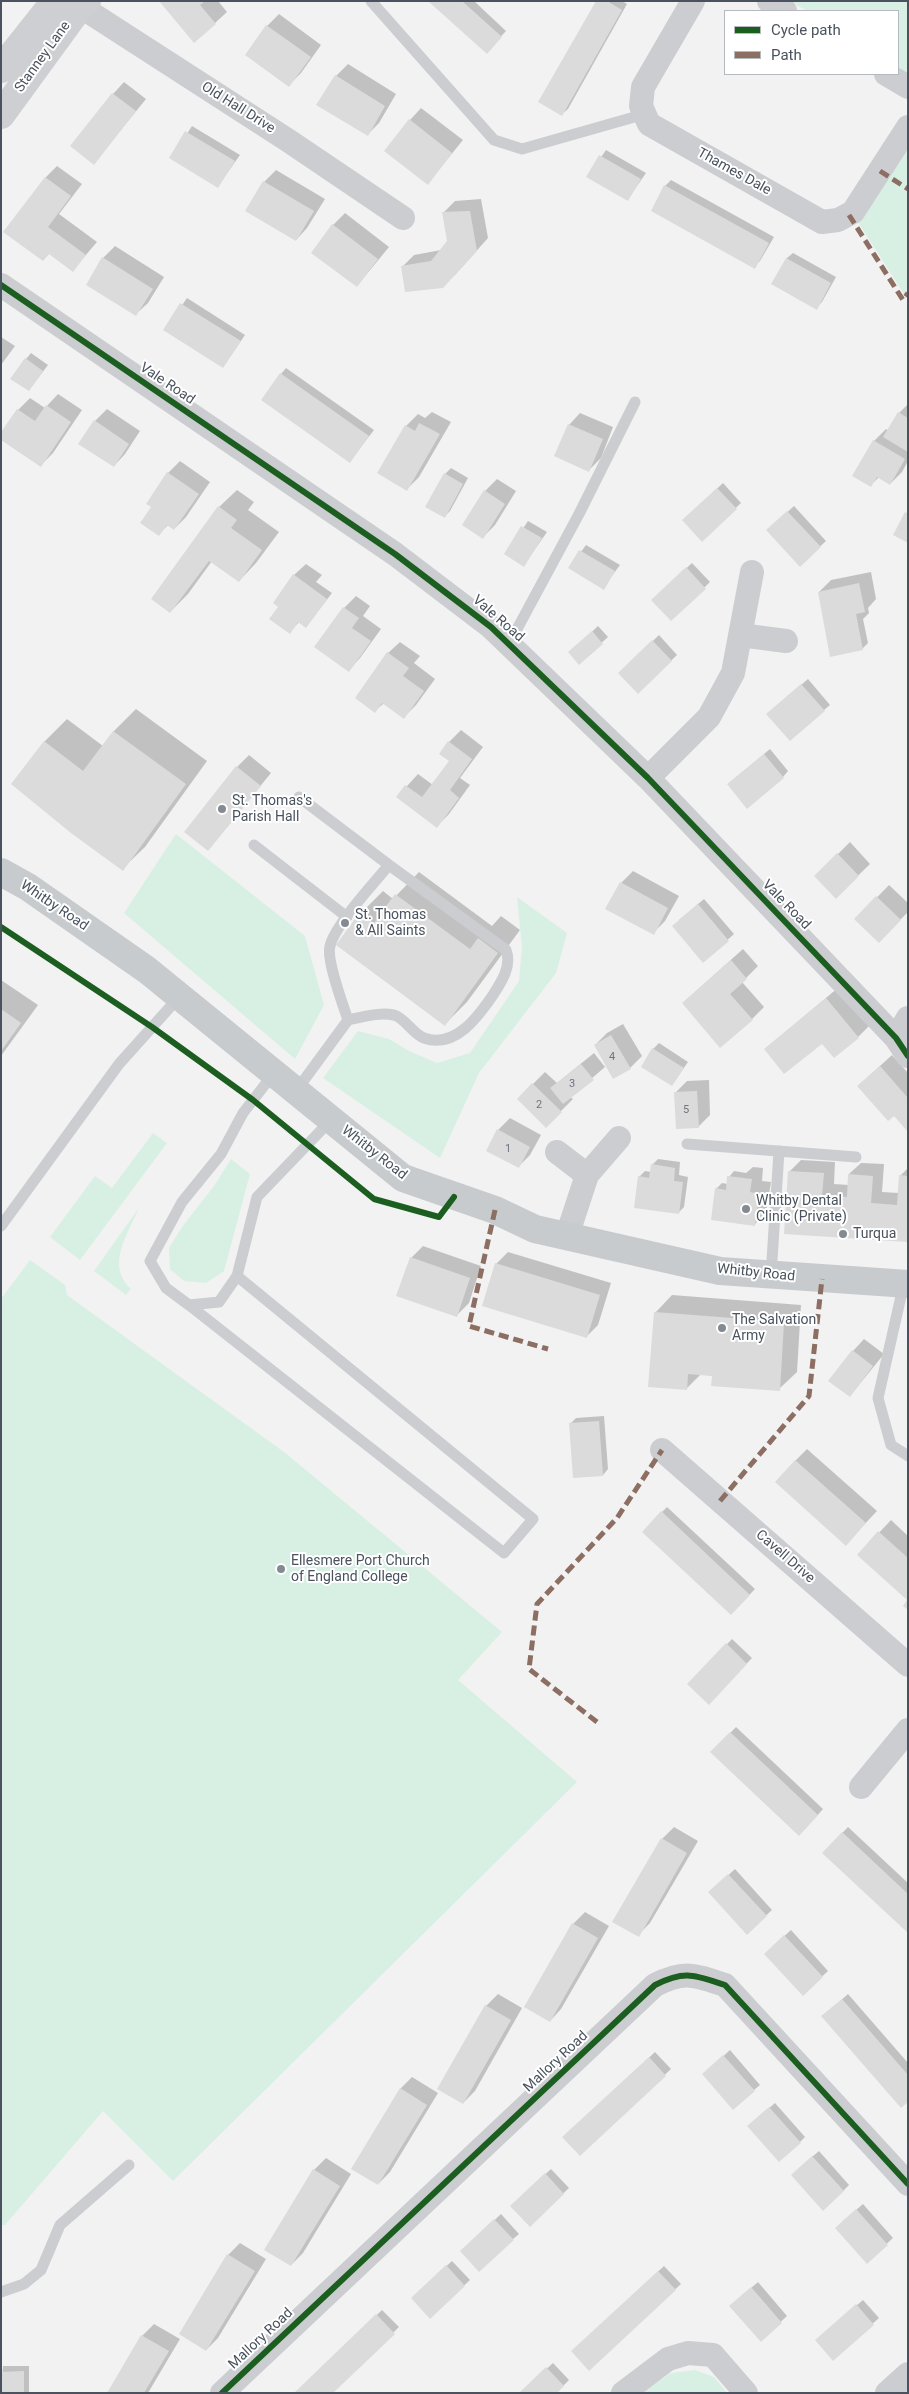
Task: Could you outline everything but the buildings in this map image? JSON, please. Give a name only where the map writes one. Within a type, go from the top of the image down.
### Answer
[{"type":"main road","name":"Stanney Lane","points":[[1,69],[73,3]]},
{"type":"main road","name":"Stanney Lane","points":[[1,115],[73,3]]},
{"type":"main road","name":"Whitby Road","points":[[1,872],[28,887],[147,970],[403,1178],[494,1210],[535,1229],[720,1271],[906,1284]]},
{"type":"street","points":[[645,114],[641,106],[643,87],[693,1]]},
{"type":"street","points":[[769,1],[783,10]]},
{"type":"street","name":"Old Hall Drive","points":[[73,3],[289,141],[403,218]]},
{"type":"street","points":[[888,75],[908,87]]},
{"type":"street","name":"Thames Dale","points":[[645,114],[649,124],[822,222],[838,220],[853,212],[908,127]]},
{"type":"street","name":"Vale Road","points":[[1,285],[395,554],[491,626],[648,778],[904,1037]]},
{"type":"street","points":[[648,778],[709,717],[733,673],[752,572]]},
{"type":"street","points":[[740,635],[786,641]]},
{"type":"street","points":[[567,1236],[587,1174],[620,1138]]},
{"type":"street","points":[[557,1152],[587,1174]]},
{"type":"street","name":"Cavell Drive","points":[[662,1450],[908,1665]]},
{"type":"street","points":[[861,1787],[908,1730]]},
{"type":"street","name":"Mallory Road","points":[[222,2393],[655,1985],[675,1975],[696,1975],[725,1985],[908,2184]]},
{"type":"street","points":[[623,2393],[668,2359],[688,2353],[713,2355],[746,2393]]},
{"type":"street","points":[[887,2393],[908,2374]]},
{"type":"lane","points":[[371,1],[494,140],[522,149],[645,114]]},
{"type":"lane","points":[[509,644],[579,514],[635,402]]},
{"type":"lane","points":[[296,1091],[348,1020],[372,1014],[395,1015],[423,1038],[443,1040],[459,1035],[485,1007],[505,973],[510,958],[506,950],[299,797]]},
{"type":"lane","points":[[254,845],[347,917]]},
{"type":"lane","points":[[348,1020],[332,968],[329,946],[347,917],[389,865]]},
{"type":"lane","points":[[1,1226],[119,1064],[180,996]]},
{"type":"lane","points":[[238,1276],[533,1519],[504,1552],[166,1288],[150,1262],[182,1202],[221,1154],[243,1114],[274,1073]]},
{"type":"lane","points":[[189,1305],[219,1302],[238,1276],[256,1197],[331,1120]]},
{"type":"lane","points":[[687,1144],[856,1157]]},
{"type":"lane","points":[[771,1276],[779,1151]]},
{"type":"lane","points":[[906,1284],[878,1398],[891,1445],[908,1456]]},
{"type":"lane","points":[[1,2292],[24,2284],[41,2270],[60,2225],[129,2165]]},
{"type":"green space","points":[[790,1],[908,1],[908,74],[899,69],[899,10],[805,10]]},
{"type":"green space","points":[[908,143],[908,287],[904,294],[858,222]]},
{"type":"green space","points":[[176,834],[305,936],[324,1005],[295,1059],[124,913]]},
{"type":"green space","points":[[517,897],[567,933],[556,973],[479,1073],[440,1158],[323,1078],[358,1031],[389,1039],[409,1051],[437,1063],[470,1053],[519,981],[522,947]]},
{"type":"green space","points":[[153,1133],[167,1143],[80,1260],[50,1237],[95,1176],[112,1188]]},
{"type":"green space","points":[[231,1159],[250,1174],[224,1271],[206,1283],[184,1281],[170,1269],[169,1248]]},
{"type":"green space","points":[[139,1208],[121,1249],[119,1260],[123,1280],[131,1289],[126,1295],[94,1271]]},
{"type":"green space","name":"Ellesmere Port Church of England College","points":[[30,1260],[65,1285],[67,1295],[284,1452],[502,1632],[458,1680],[577,1782],[173,2181],[103,2111],[5,2225],[1,2225],[1,1299]]},
{"type":"green space","points":[[695,2370],[714,2377],[727,2393],[641,2393],[671,2373]]},
{"type":"marked path","points":[[880,171],[908,189]]},
{"type":"marked path","points":[[849,215],[903,300],[908,293]]},
{"type":"marked path","points":[[495,1210],[469,1326],[548,1349]]},
{"type":"marked path","points":[[720,1501],[809,1396],[822,1279]]},
{"type":"marked path","points":[[597,1722],[529,1669],[537,1604],[617,1518],[662,1450]]},
{"type":"cycle path","points":[[1,285],[395,554],[491,627],[648,778],[896,1038],[908,1056]]},
{"type":"cycle path","points":[[1,927],[152,1027],[253,1100],[374,1199],[439,1217],[454,1197]]},
{"type":"cycle path","points":[[222,2393],[655,1985],[674,1977],[697,1977],[725,1985],[908,2184]]},
{"type":"place","name":"St. Thomas's Parish Hall","points":[[222,809]]},
{"type":"place","name":"St. Thomas & All Saints","points":[[345,923]]},
{"type":"place","name":"Whitby Dental Clinic (Private)","points":[[746,1209]]},
{"type":"place","name":"Turqua","points":[[843,1234]]},
{"type":"place","name":"The Salvation Army","points":[[722,1328]]},
{"type":"place","name":"Ellesmere Port Church of England College","points":[[281,1569]]}]
